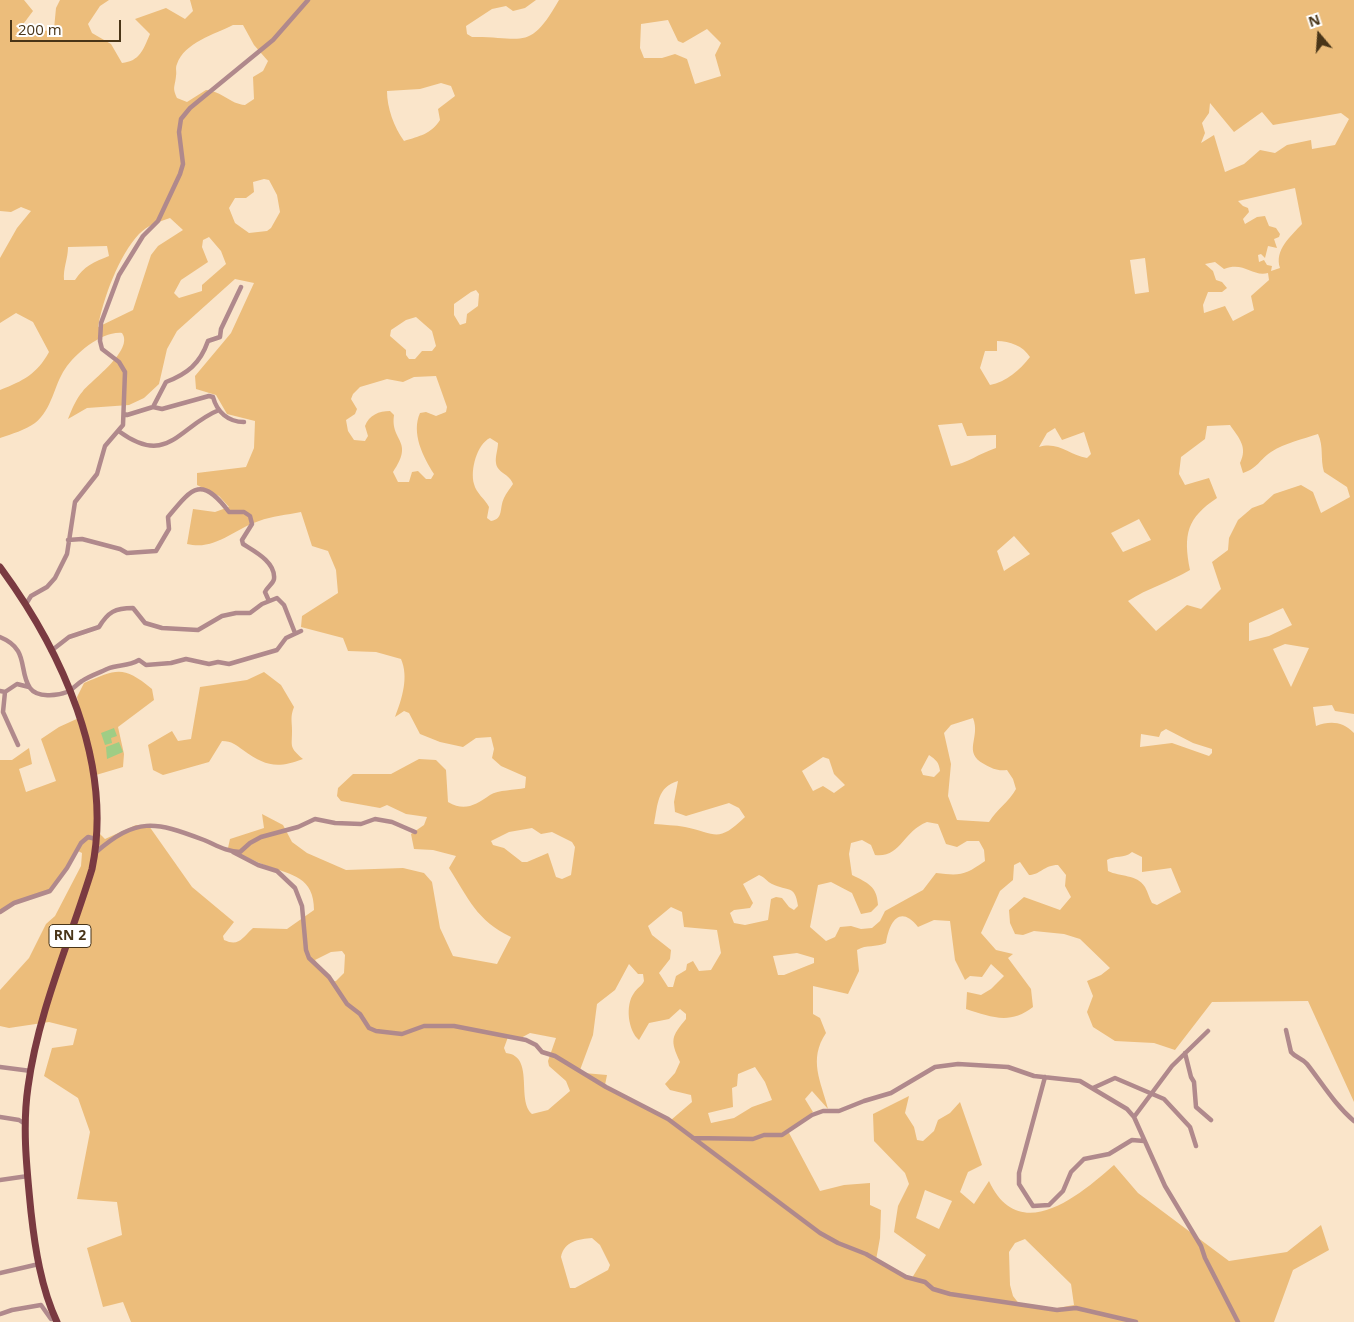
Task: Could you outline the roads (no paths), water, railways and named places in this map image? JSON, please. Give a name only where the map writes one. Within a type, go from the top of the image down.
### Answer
[{"type":"main road","name":"RN 2","points":[[0,567],[26,604],[51,651],[69,692],[85,740],[94,777],[97,816],[95,853],[82,902],[41,1029],[27,1098],[28,1176],[39,1264],[56,1320]]},
{"type":"street","points":[[26,604],[31,596],[47,587],[55,578],[67,554],[75,502],[97,474],[105,446],[120,432],[124,414],[125,372],[119,362],[102,349],[100,342],[101,323],[120,275],[143,236],[158,221],[180,174],[183,164],[179,149],[182,119],[190,108],[273,40],[308,0]]},
{"type":"street","points":[[153,407],[166,382],[180,378],[198,361],[208,341],[220,337],[221,329],[242,286]]},
{"type":"street","points":[[124,414],[127,415],[153,407],[162,409],[209,396],[213,397],[219,410],[233,422],[244,422]]},
{"type":"street","points":[[120,432],[136,443],[145,446],[169,444],[192,426],[201,422],[209,414],[219,410]]},
{"type":"street","points":[[68,540],[82,539],[120,549],[127,553],[156,551],[169,529],[168,517],[188,493],[193,490],[203,490],[222,501],[229,512],[244,512],[250,516],[252,524],[242,540],[243,544],[261,554],[272,572],[273,581],[265,592],[269,601]]},
{"type":"street","points":[[0,580],[9,580]]},
{"type":"street","points":[[51,651],[69,637],[99,627],[106,615],[118,609],[133,608],[145,623],[162,628],[198,630],[222,616],[236,612],[250,613],[277,598],[281,600],[295,633]]},
{"type":"street","points":[[18,745],[3,712],[3,691],[12,685],[29,687],[42,694],[69,692],[82,681],[109,668],[132,665],[139,660],[146,665],[186,660],[209,664],[218,662],[229,664],[277,650],[286,638],[301,631]]},
{"type":"street","points":[[0,637],[15,648],[21,656],[29,687]]},
{"type":"street","points":[[233,852],[240,852],[250,843],[272,832],[298,827],[315,819],[335,823],[361,824],[375,819],[392,822],[415,832]]},
{"type":"street","points":[[95,853],[122,833],[136,826],[160,827],[233,852],[258,865],[277,871],[295,888],[302,906],[306,950],[310,958],[329,977],[347,1004],[360,1014],[369,1028],[376,1031],[402,1034],[428,1025],[454,1026],[526,1040],[536,1045],[542,1052],[555,1056],[606,1087],[668,1119],[820,1233],[838,1244],[866,1254],[906,1277],[925,1282],[934,1289],[970,1299],[1057,1310],[1076,1308],[1136,1322]]},
{"type":"street","points":[[0,912],[14,904],[50,891],[80,843],[88,838],[96,839]]},
{"type":"street","points":[[1286,1030],[1291,1052],[1306,1063],[1346,1114],[1354,1121]]},
{"type":"street","points":[[1134,1117],[1172,1066],[1208,1031]]},
{"type":"street","points":[[1185,1053],[1194,1082],[1196,1107],[1211,1120]]},
{"type":"street","points":[[692,1138],[753,1139],[764,1135],[782,1135],[812,1114],[823,1110],[839,1111],[864,1100],[886,1095],[935,1067],[958,1064],[1008,1067],[1045,1077],[1080,1081],[1127,1109],[1134,1117],[1185,1222],[1201,1246],[1205,1258],[1238,1322]]},
{"type":"street","points":[[0,1067],[31,1071]]},
{"type":"street","points":[[1045,1077],[1019,1173],[1019,1184],[1032,1206],[1049,1205],[1063,1190],[1072,1172],[1084,1159],[1109,1154],[1132,1140],[1144,1141]]},
{"type":"street","points":[[1093,1088],[1115,1078],[1164,1099],[1190,1127],[1196,1146]]},
{"type":"street","points":[[0,1118],[20,1120],[26,1125]]},
{"type":"street","points":[[0,1180],[28,1176]]},
{"type":"street","points":[[0,1273],[39,1264]]},
{"type":"street","points":[[0,1314],[41,1305],[51,1318],[56,1320]]}]
